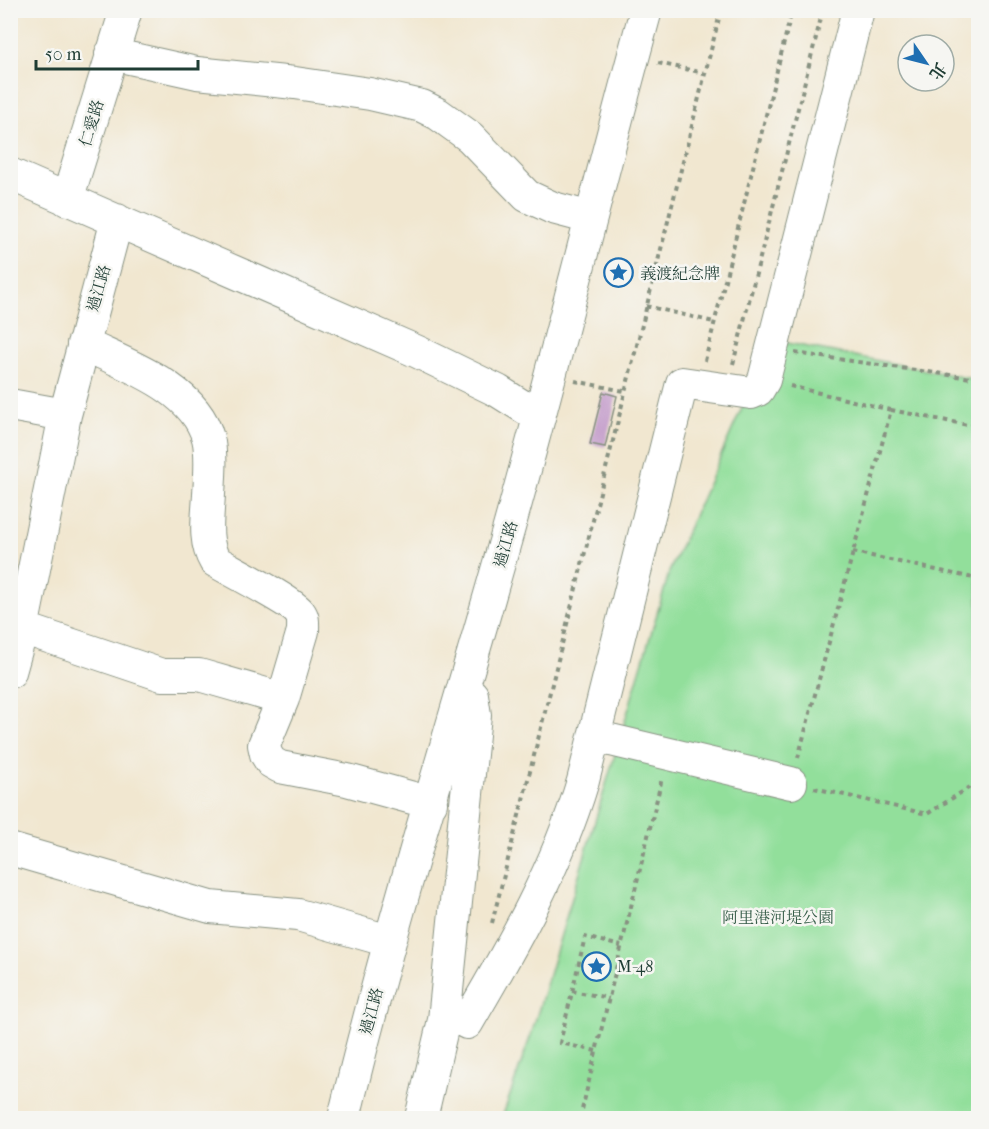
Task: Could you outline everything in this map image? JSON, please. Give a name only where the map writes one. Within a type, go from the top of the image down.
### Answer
[{"type":"street","name":"仁愛路","points":[[68,200],[126,10]]},
{"type":"street","name":"過江路","points":[[344,1119],[389,941],[431,803],[551,376],[646,10]]},
{"type":"street","points":[[467,1023],[502,964],[545,883],[572,820],[682,383],[751,393],[758,390],[767,365],[858,10]]},
{"type":"street","points":[[111,54],[197,73],[295,83],[370,94],[422,106],[438,114],[470,137],[527,196],[553,208],[591,218]]},
{"type":"street","points":[[10,174],[418,352],[498,391],[538,416]]},
{"type":"street","name":"過江路","points":[[10,672],[16,626],[65,415],[117,220]]},
{"type":"street","points":[[83,344],[181,396],[197,416],[208,439],[210,483],[208,550],[215,561],[295,608],[303,620],[303,631],[283,699],[264,745],[271,762],[280,767],[347,780],[431,803]]},
{"type":"street","points":[[10,405],[65,415]]},
{"type":"street","points":[[16,626],[162,675],[199,675],[283,699]]},
{"type":"street","points":[[421,1119],[439,1087],[475,715],[468,672]]},
{"type":"street","points":[[594,736],[791,783]]},
{"type":"street","points":[[10,849],[210,907],[298,915],[389,941]]},
{"type":"path","points":[[490,931],[721,10]]},
{"type":"path","points":[[712,386],[714,322],[792,10]]},
{"type":"path","points":[[712,386],[823,10]]},
{"type":"path","points":[[648,61],[704,74]]},
{"type":"path","points":[[646,306],[714,322]]},
{"type":"path","points":[[767,365],[834,358],[978,379]]},
{"type":"path","points":[[767,365],[891,410],[978,427]]},
{"type":"path","points":[[573,380],[624,391]]},
{"type":"path","points":[[891,410],[791,783],[927,814],[978,782]]},
{"type":"path","points":[[853,552],[978,579]]},
{"type":"path","points":[[580,1119],[668,753]]},
{"type":"path","points":[[596,1051],[560,1043],[572,991],[585,937],[621,946]]},
{"type":"path","points":[[572,991],[609,998]]},
{"type":"green space","name":"阿里港河堤公園","points":[[772,340],[978,380],[978,1118],[502,1118],[532,1032],[670,570]]},
{"type":"building","points":[[603,392],[617,396],[605,447],[590,444]]},
{"type":"place","name":"義渡紀念牌","points":[[619,273]]},
{"type":"place","name":"M-48","points":[[596,966]]}]
